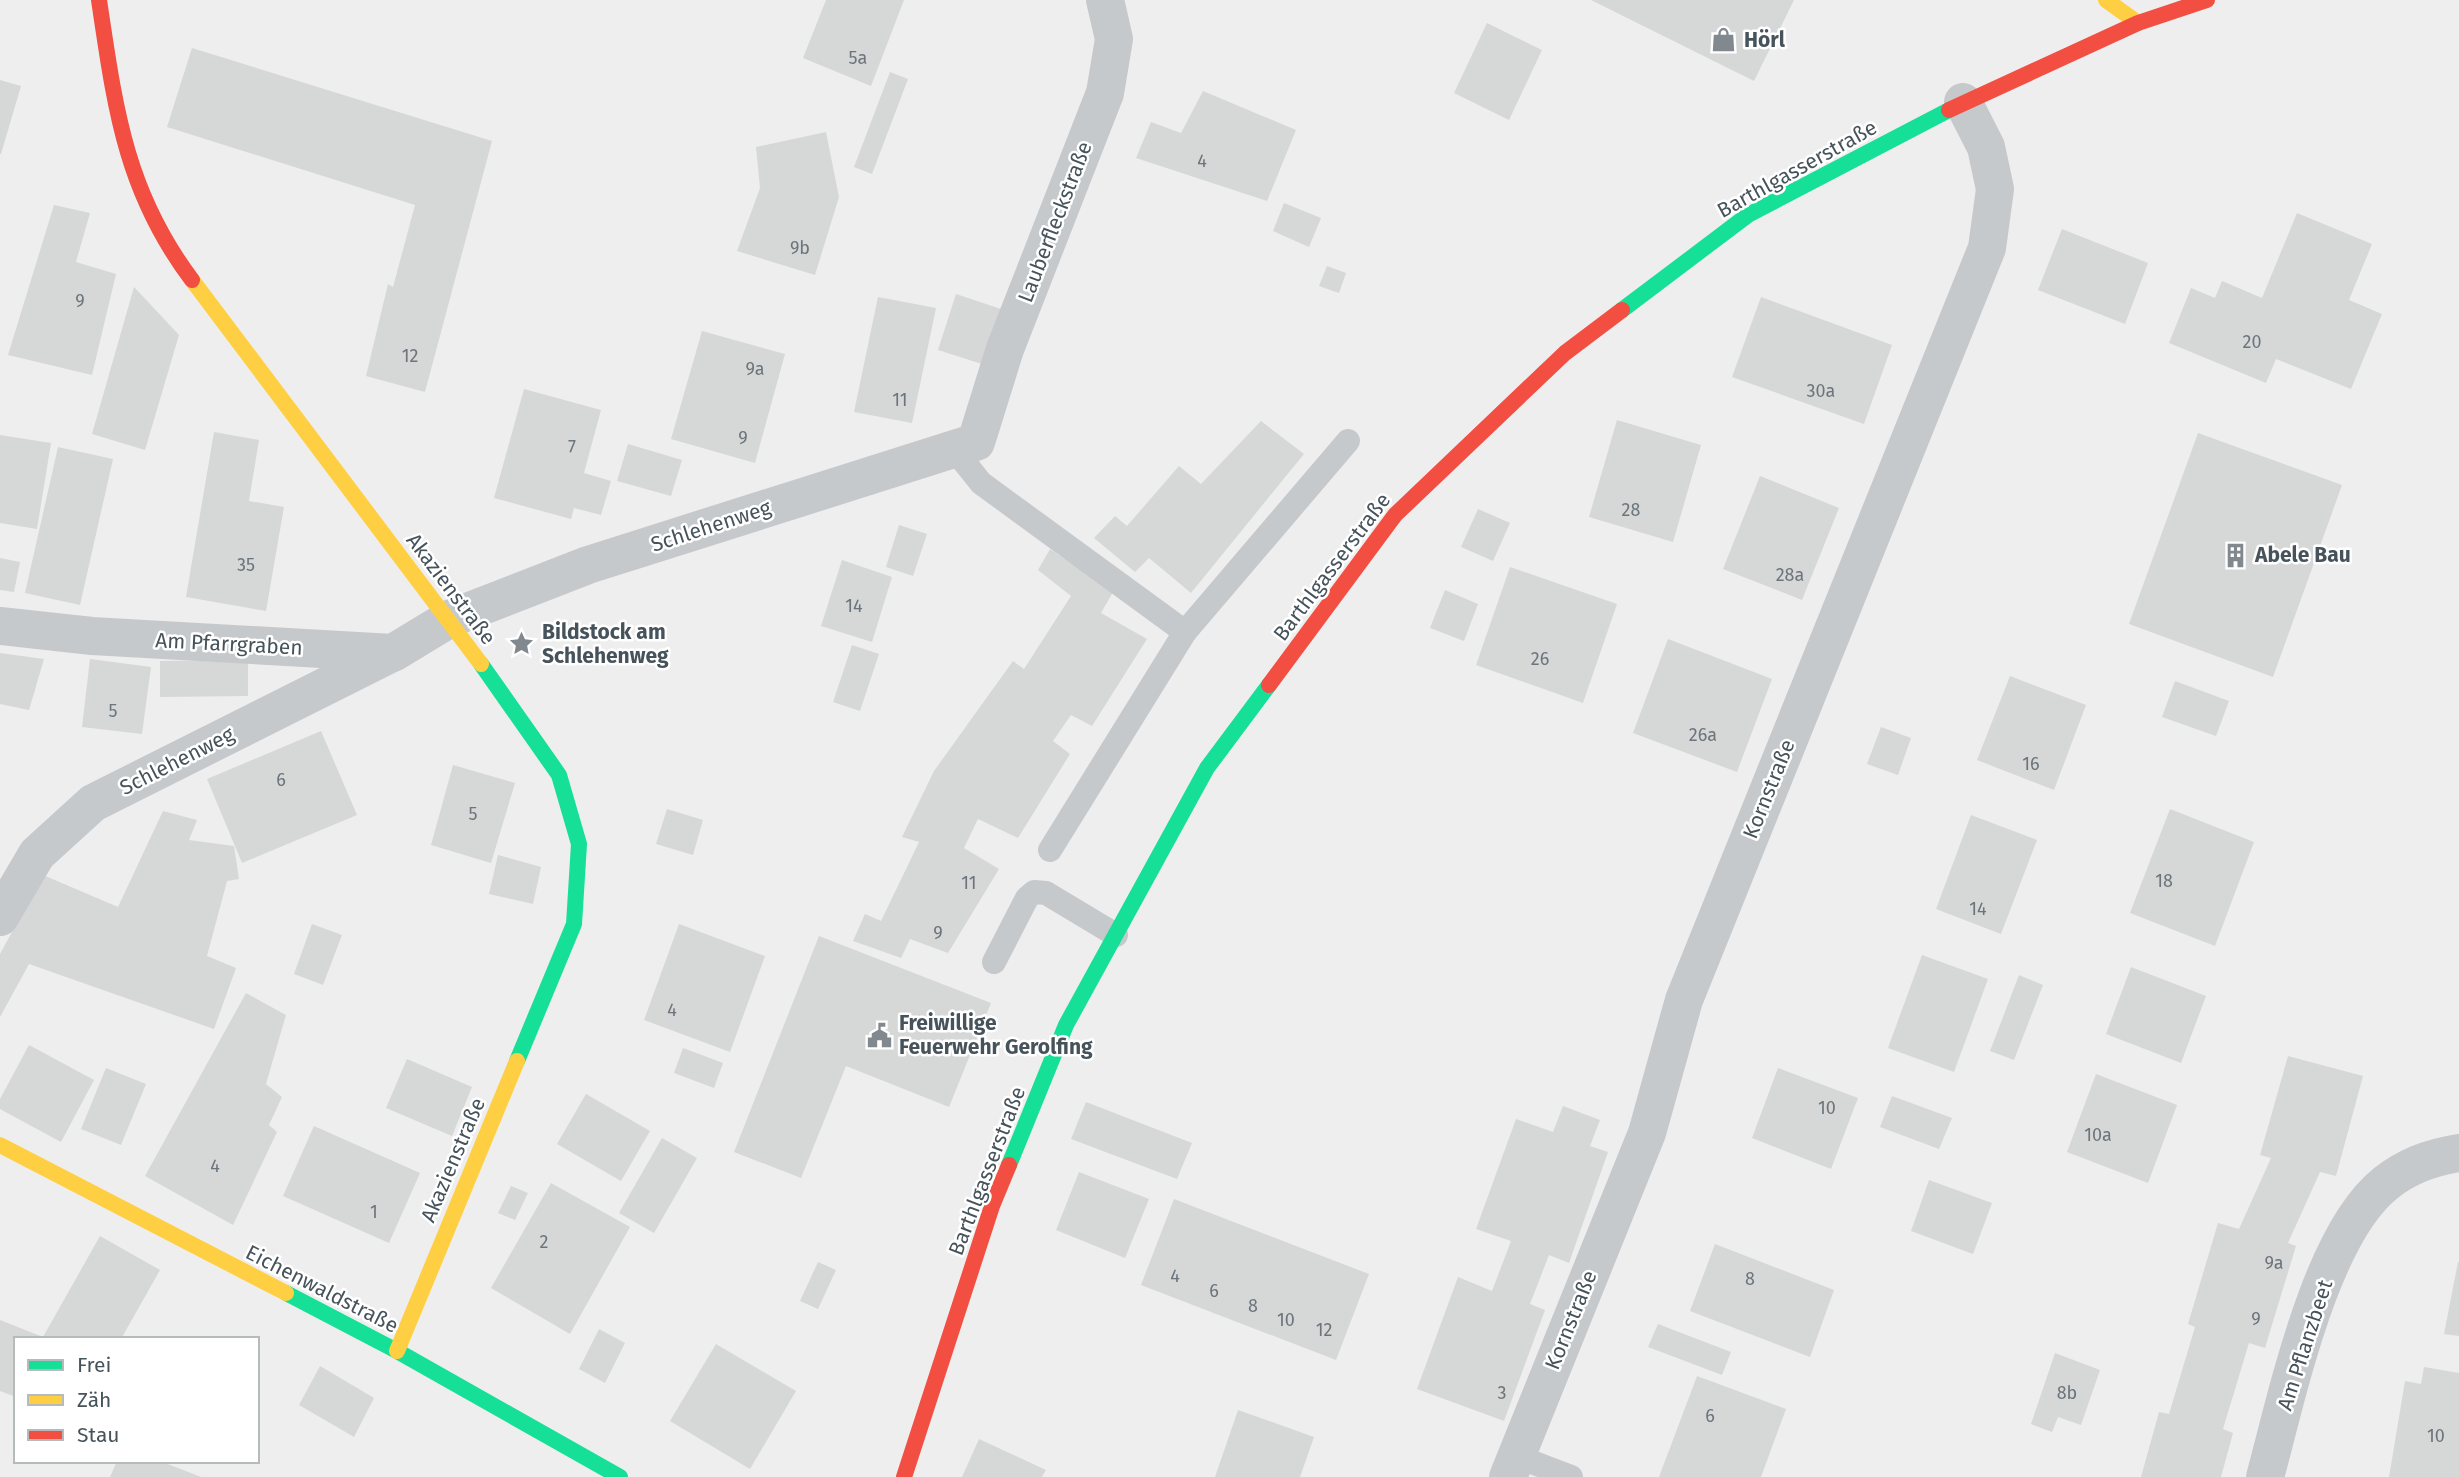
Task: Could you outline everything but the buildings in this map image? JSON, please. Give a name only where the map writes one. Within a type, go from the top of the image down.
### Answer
[{"type":"street","name":"Akazienstraße","points":[[99,0],[116,116],[137,183],[167,247],[449,619],[559,775],[579,844],[574,924],[397,1351]]},
{"type":"street","name":"Lauberfleckstraße","points":[[965,445],[1105,93],[1114,39],[1105,0]]},
{"type":"street","points":[[2106,0],[2138,23]]},
{"type":"street","name":"Barthlgasserstraße","points":[[904,1477],[992,1206],[1066,1025],[1208,768],[1395,515],[1565,353],[1748,215],[1963,102],[2138,23],[2207,0]]},
{"type":"street","name":"Kornstraße","points":[[1512,1466],[1647,1133],[1684,999],[1987,248],[1995,189],[1986,148],[1963,102]]},
{"type":"street","name":"Schlehenweg","points":[[449,619],[588,565],[965,445]]},
{"type":"street","points":[[393,653],[449,619]]},
{"type":"street","name":"Am Pfarrgraben","points":[[0,626],[92,636],[393,653]]},
{"type":"street","name":"Schlehenweg","points":[[0,917],[37,854],[93,803],[393,653]]},
{"type":"street","name":"Eichenwaldstraße","points":[[0,1145],[397,1351],[613,1475]]},
{"type":"street","name":"Am Pflanzbeet","points":[[2265,1477],[2311,1314],[2345,1232],[2385,1183],[2431,1157],[2459,1153]]},
{"type":"lane","points":[[1050,850],[1185,632],[1348,441]]},
{"type":"lane","points":[[965,445],[981,484],[1185,632]]},
{"type":"lane","points":[[994,962],[1027,898],[1034,892],[1046,893],[1116,935]]},
{"type":"lane","points":[[1512,1466],[1571,1477]]},
{"type":"traffic: fast","points":[[1622,310],[1748,215],[1949,110]]},
{"type":"traffic: fast","points":[[481,664],[559,775],[579,844],[574,924],[517,1061]]},
{"type":"traffic: fast","points":[[1009,1165],[1066,1025],[1207,768],[1269,685]]},
{"type":"traffic: fast","points":[[286,1293],[397,1351],[620,1477]]},
{"type":"traffic: slow","points":[[2106,0],[2138,23]]},
{"type":"traffic: slow","points":[[192,280],[481,664]]},
{"type":"traffic: slow","points":[[397,1351],[517,1061]]},
{"type":"traffic: slow","points":[[0,1145],[286,1293]]},
{"type":"traffic: jam","points":[[99,0],[118,112],[137,181],[169,247],[192,280]]},
{"type":"traffic: jam","points":[[1949,110],[2138,23],[2207,0]]},
{"type":"traffic: jam","points":[[1269,685],[1395,515],[1565,353],[1622,310]]},
{"type":"traffic: jam","points":[[904,1477],[992,1206],[1009,1165]]},
{"type":"place","name":"Hörl","points":[[1724,40]]},
{"type":"place","name":"Abele Bau","points":[[2235,555]]},
{"type":"place","name":"Bildstock am Schlehenweg","points":[[522,644]]},
{"type":"place","name":"Freiwillige Feuerwehr Gerolfing","points":[[879,1035]]}]
